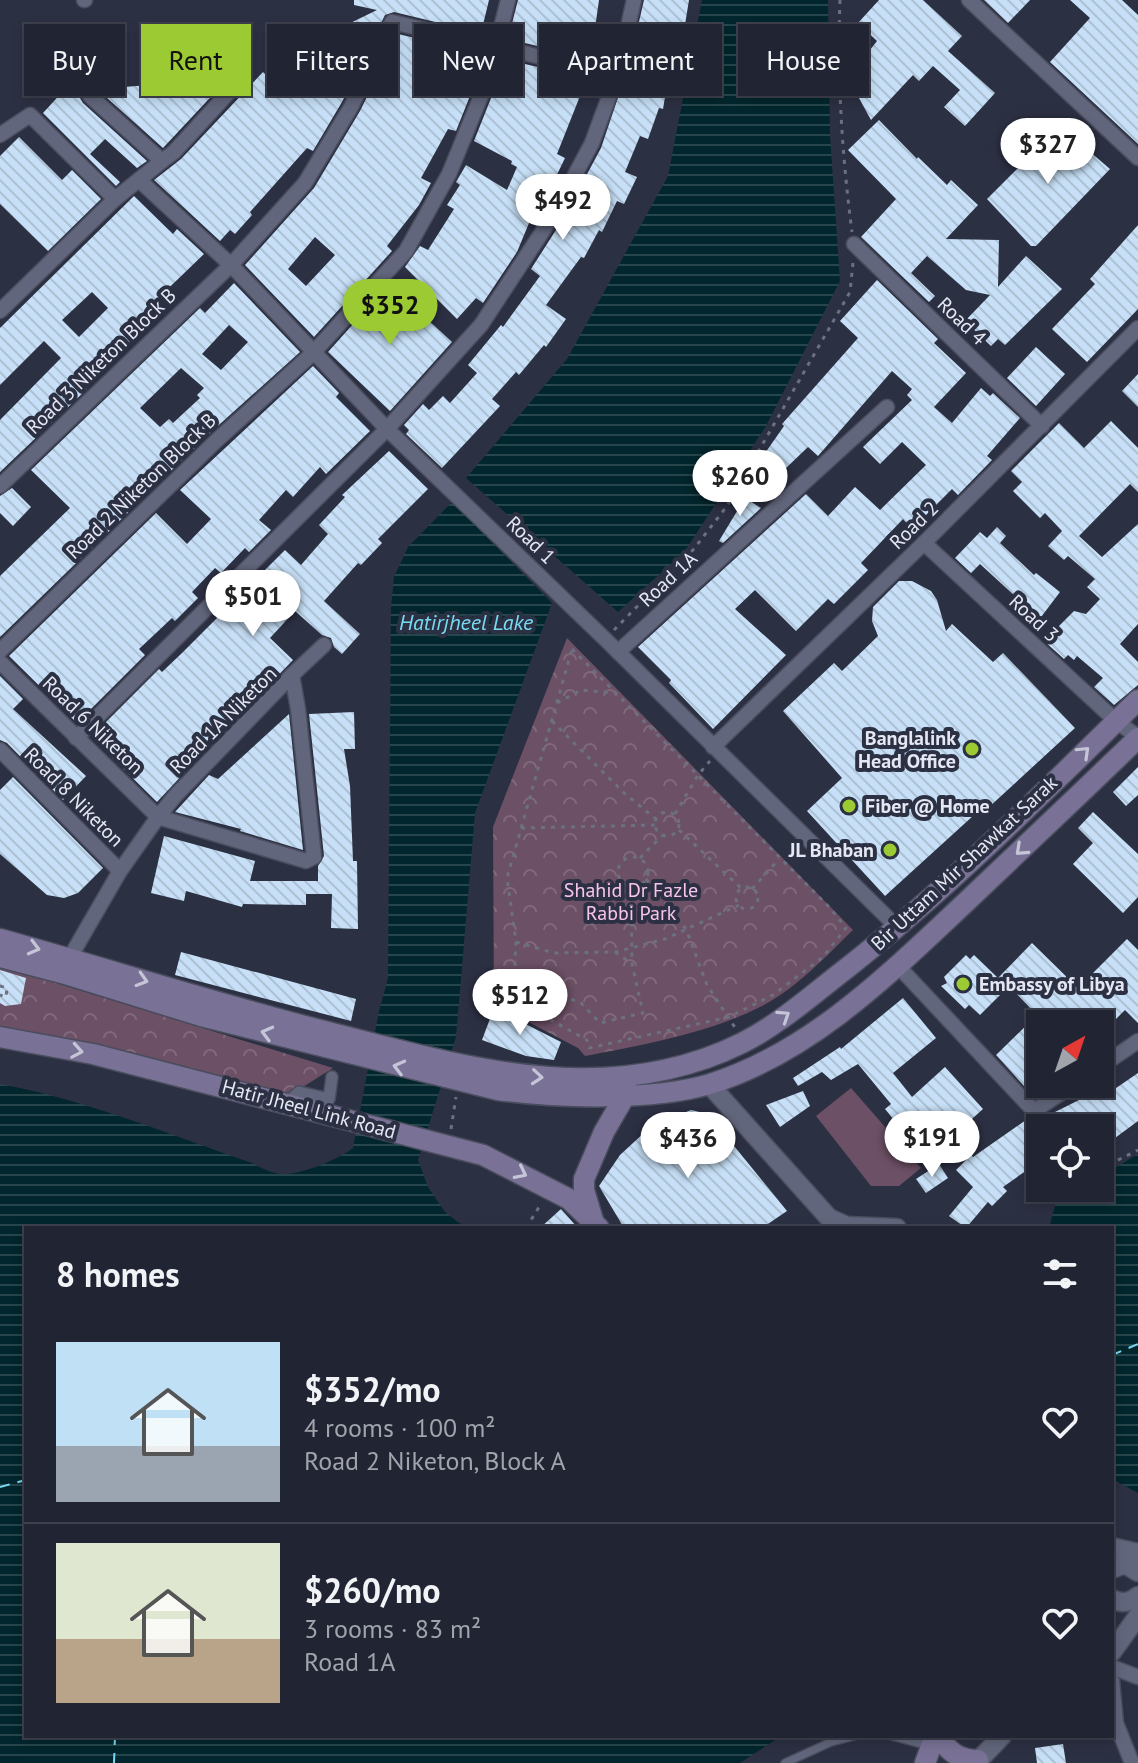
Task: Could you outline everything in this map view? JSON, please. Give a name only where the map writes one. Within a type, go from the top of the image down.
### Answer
[{"type":"main road","name":"Bir Uttam Mir Shawkat Sarak","points":[[626,1084],[743,1042],[794,1010],[898,928],[1138,700]]},
{"type":"main road","name":"Bir Uttam Mir Shawkat Sarak","points":[[65,965],[205,1000],[344,1045],[534,1095],[626,1084],[709,1084],[757,1064],[808,1036],[898,966],[1138,738]]},
{"type":"main road","points":[[0,939],[65,965]]},
{"type":"main road","points":[[0,957],[65,965]]},
{"type":"main road","name":"Hatir Jheel Link Road","points":[[0,1037],[93,1054],[483,1155],[569,1199],[596,1224]]},
{"type":"main road","points":[[596,1224],[584,1190],[584,1179],[626,1084]]},
{"type":"main road","points":[[933,1745],[946,1747],[959,1757],[977,1762]]},
{"type":"street","name":"Road 2 Niketon Block B","points":[[502,24],[508,0]]},
{"type":"street","points":[[629,24],[634,0]]},
{"type":"street","points":[[969,0],[1138,158]]},
{"type":"street","name":"Road 3 Niketon Block B","points":[[0,486],[231,265],[305,183],[351,107],[392,22],[414,27]]},
{"type":"street","points":[[90,96],[162,161]]},
{"type":"street","points":[[0,311],[115,199],[174,152],[225,96]]},
{"type":"street","name":"Road 2 Niketon Block B","points":[[0,651],[217,440],[313,353],[406,251],[449,174],[481,96]]},
{"type":"street","points":[[76,738],[387,429],[481,325],[554,214],[592,143],[609,96]]},
{"type":"street","points":[[0,135],[30,115],[115,199]]},
{"type":"street","name":"Road 1","points":[[139,180],[231,265],[387,429],[898,928]]},
{"type":"street","name":"Road 4","points":[[854,244],[1042,426]]},
{"type":"street","name":"Road 2","points":[[713,747],[924,543],[1138,328]]},
{"type":"street","name":"Road 1A","points":[[618,652],[887,407]]},
{"type":"street","name":"Road 3","points":[[924,543],[1138,738]]},
{"type":"street","points":[[292,675],[324,645]]},
{"type":"street","name":"Road 6 Niketon","points":[[0,662],[158,817]]},
{"type":"street","name":"Road 1A Niketon","points":[[158,817],[306,861],[314,857],[292,675]]},
{"type":"street","name":"Road 1A Niketon","points":[[65,965],[120,871],[158,817],[292,675]]},
{"type":"street","name":"Road 8 Niketon","points":[[0,750],[120,871]]},
{"type":"street","points":[[898,966],[1034,1111],[1054,1098]]},
{"type":"street","points":[[1114,1057],[1138,1041]]},
{"type":"street","points":[[287,1103],[299,1092],[329,1099],[332,1077]]},
{"type":"street","points":[[709,1084],[829,1218],[847,1226]]},
{"type":"street","points":[[1114,1600],[1122,1603],[1138,1602]]},
{"type":"street","points":[[1114,1648],[1138,1602]]},
{"type":"street","points":[[1114,1668],[1138,1677]]},
{"type":"street","points":[[1114,1702],[1116,1723],[1132,1763]]},
{"type":"street","points":[[977,1762],[1000,1738]]},
{"type":"lane","points":[[785,1763],[846,1738]]},
{"type":"lane","points":[[901,1738],[933,1745]]},
{"type":"path","points":[[605,639],[693,550],[727,506],[850,292],[854,244],[844,170],[838,61],[840,0]]},
{"type":"path","points":[[572,649],[615,693],[846,928],[811,967],[773,995],[729,1017],[589,1048],[587,1040],[580,1035],[513,999],[516,942],[507,878],[572,649]]},
{"type":"path","points":[[557,703],[581,690],[615,693]]},
{"type":"path","points":[[552,721],[655,822],[662,836]]},
{"type":"path","points":[[675,814],[698,775]]},
{"type":"path","points":[[521,828],[655,822],[664,812],[675,814]]},
{"type":"path","points":[[662,836],[670,837],[679,830],[680,823],[675,814]]},
{"type":"path","points":[[679,830],[742,889],[752,889],[757,893],[757,903],[748,909],[739,905],[736,898],[742,889]]},
{"type":"path","points":[[640,858],[648,870],[646,879],[640,885],[631,887],[622,882],[618,869],[626,858],[640,858],[662,836]]},
{"type":"path","points":[[752,889],[779,858]]},
{"type":"path","points":[[646,879],[686,929],[707,985],[729,1017]]},
{"type":"path","points":[[515,978],[581,1003],[600,1023],[643,1013],[632,964],[631,887]]},
{"type":"path","points":[[516,942],[554,953],[615,952],[665,939],[739,905]]},
{"type":"path","points":[[615,952],[632,964]]},
{"type":"path","points":[[0,986],[7,988],[6,997],[0,995]]},
{"type":"path","points":[[448,1145],[459,1076]]},
{"type":"path","points":[[1114,1162],[1138,1150]]},
{"type":"path","points":[[527,1226],[550,1189]]},
{"type":"green space","name":"Shahid Dr Fazle Rabbi Park","points":[[567,638],[853,930],[797,983],[758,1008],[695,1032],[585,1056],[578,1048],[494,1004],[493,827]]},
{"type":"green space","points":[[0,966],[333,1068],[290,1095],[0,1035]]},
{"type":"green space","points":[[851,1088],[921,1168],[899,1186],[871,1186],[816,1116]]},
{"type":"water","points":[[702,0],[828,0],[828,24],[738,24],[738,96],[829,96],[840,281],[766,426],[685,551],[618,612],[466,478],[567,359],[668,176],[683,96],[722,96],[722,24],[697,24]]},
{"type":"water","name":"Hatirjheel Lake","points":[[452,502],[552,603],[475,813],[456,1037],[418,1160],[428,1187],[445,1212],[467,1226],[24,1226],[24,1738],[778,1738],[740,1763],[0,1763],[0,1084],[96,1108],[277,1173],[289,1174],[308,1169],[353,1148],[388,978],[391,608],[394,577],[408,547]]},
{"type":"water","points":[[1138,1154],[1138,1493],[1114,1480],[1114,1226],[1050,1226],[1056,1202],[1114,1202],[1114,1169]]},
{"type":"building","points":[[354,0],[489,0],[483,24],[444,24],[394,12],[385,15],[381,24],[348,24],[377,10],[354,5]]},
{"type":"building","points":[[518,0],[599,0],[596,24],[539,24],[539,46],[523,43],[523,24],[512,24]]},
{"type":"building","points":[[644,0],[689,0],[685,24],[638,24]]},
{"type":"building","points":[[879,0],[923,0],[962,36],[948,51],[995,93],[965,126],[944,107],[960,90],[933,66],[919,81],[913,75],[871,120],[858,96],[869,96],[869,51],[877,41],[869,33],[869,24],[858,23]]},
{"type":"building","points":[[984,0],[1030,0],[1008,23]]},
{"type":"building","points":[[1070,0],[1122,0],[1138,15],[1138,144],[1050,62],[1090,18]]},
{"type":"building","points":[[398,34],[414,38],[414,96],[470,96],[456,131],[448,129],[421,178],[431,183],[419,205],[387,246],[392,251],[314,337],[245,265],[314,188],[367,96],[398,96]],"holes":[[[315,237],[335,255],[306,286],[288,269]]]},
{"type":"building","points":[[523,64],[539,67],[539,96],[580,96],[557,154],[565,158],[552,185],[546,182],[517,252],[483,303],[476,298],[457,319],[405,267],[420,246],[428,250],[454,209],[447,205],[460,185],[456,182],[466,165],[507,190],[517,167],[511,164],[512,161],[474,141],[492,96],[523,96]]},
{"type":"building","points":[[263,72],[267,76],[267,96],[345,96],[313,151],[307,148],[250,212],[252,215],[235,234],[230,230],[220,241],[154,180],[181,159],[240,96],[251,96],[251,85]]},
{"type":"building","points":[[141,86],[141,96],[212,96],[163,148],[105,96],[125,96],[125,87]]},
{"type":"building","points":[[59,96],[80,96],[83,103],[147,161],[137,168],[105,139],[90,154],[120,182],[116,186],[43,113]]},
{"type":"building","points":[[619,96],[665,96],[663,109],[659,108],[648,139],[640,136],[625,172],[637,177],[624,204],[617,201],[602,232],[599,230],[584,258],[581,257],[546,305],[566,319],[546,347],[544,345],[519,375],[516,372],[492,399],[500,406],[442,468],[406,434],[409,430],[404,425],[423,404],[429,410],[443,396],[450,403],[477,373],[468,365],[501,325],[503,327],[540,276],[531,269],[563,219],[601,148]]},
{"type":"building","points":[[879,120],[947,185],[951,180],[978,205],[946,239],[999,240],[998,287],[1026,256],[1062,289],[1005,345],[998,339],[991,346],[965,321],[990,295],[966,290],[927,256],[911,273],[935,296],[929,302],[861,237],[896,199],[848,150]]},
{"type":"building","points":[[1060,126],[1110,169],[1036,246],[1031,246],[987,199]]},
{"type":"building","points":[[19,137],[62,180],[72,170],[101,199],[48,251],[0,204],[0,156]]},
{"type":"building","points":[[134,196],[173,234],[177,229],[204,254],[122,333],[130,342],[83,385],[87,389],[0,472],[0,420],[61,358],[44,341],[0,385],[0,328]],"holes":[[[92,292],[108,308],[79,337],[62,320]]]},
{"type":"building","points":[[1138,225],[1138,309],[1087,362],[1052,329],[1095,284],[1090,279]]},
{"type":"building","points":[[877,280],[938,339],[934,343],[966,373],[934,407],[952,423],[981,388],[990,396],[993,393],[1020,418],[987,456],[992,460],[958,495],[952,489],[912,529],[903,519],[861,563],[868,570],[834,604],[828,599],[796,631],[755,590],[735,609],[786,655],[713,729],[638,647],[806,494],[828,516],[855,487],[880,510],[926,465],[902,442],[880,464],[863,447],[912,400],[907,395],[912,389],[892,371],[818,456],[808,447],[786,468],[773,472],[756,466],[784,426],[782,424],[858,338],[840,321]]},
{"type":"building","points":[[234,283],[300,352],[210,433],[0,637],[0,576],[70,508],[31,470],[200,308],[205,313]],"holes":[[[229,325],[248,342],[221,370],[202,354]],[[181,368],[204,388],[197,395],[200,398],[173,423],[169,419],[160,427],[140,408]]]},
{"type":"building","points":[[389,284],[452,342],[390,411],[328,352]]},
{"type":"building","points":[[1036,347],[1065,374],[1036,406],[1007,378]]},
{"type":"building","points":[[313,366],[339,393],[336,397],[370,431],[326,474],[320,467],[293,497],[286,490],[259,520],[271,530],[249,552],[245,548],[221,573],[215,568],[192,592],[198,598],[139,649],[145,655],[77,723],[9,656],[156,513],[187,544],[211,519],[180,490]]},
{"type":"building","points":[[1138,374],[1138,407],[1122,391]]},
{"type":"building","points":[[1111,421],[1138,448],[1138,492],[1130,484],[1079,536],[1102,557],[1138,524],[1138,624],[1120,644],[1138,662],[1138,685],[1114,705],[1094,687],[1103,678],[1077,656],[1074,660],[1068,655],[1064,659],[1044,641],[1074,611],[1086,614],[1100,599],[1087,587],[1095,579],[1068,556],[1064,560],[1048,546],[1062,531],[1045,513],[1040,518],[1013,491],[1022,482],[1011,471],[1059,423],[1084,448]]},
{"type":"building","points":[[389,451],[428,489],[378,539],[382,543],[361,565],[358,563],[324,601],[360,634],[342,654],[334,647],[331,638],[322,635],[295,611],[270,638],[293,660],[225,730],[221,727],[194,754],[198,758],[157,802],[91,737],[159,669],[162,672],[182,653],[285,550],[301,565],[328,534],[319,525],[345,497],[342,495]]},
{"type":"building","points":[[12,488],[31,507],[13,526],[0,513],[0,496]]},
{"type":"building","points":[[745,498],[761,508],[723,543],[719,541]]},
{"type":"building","points":[[997,527],[1006,536],[1000,543],[1034,575],[1036,573],[1060,592],[1032,629],[1008,607],[1016,597],[980,564],[971,573],[955,558],[980,532],[987,538]]},
{"type":"building","points":[[899,581],[912,581],[931,591],[937,600],[946,631],[952,624],[993,662],[1003,653],[1075,728],[885,896],[807,811],[842,778],[783,711],[834,663],[842,671],[878,636],[872,621],[873,607]]},
{"type":"building","points":[[0,676],[23,699],[13,709],[86,776],[63,800],[7,743],[0,740]]},
{"type":"building","points":[[354,712],[355,749],[344,749],[350,786],[353,861],[357,861],[358,929],[331,928],[332,894],[306,894],[306,905],[243,904],[242,907],[186,891],[184,901],[151,893],[164,836],[255,861],[250,881],[318,881],[318,866],[324,856],[309,714]]},
{"type":"building","points":[[289,714],[303,850],[241,829],[175,812],[209,775],[218,779]]},
{"type":"building","points":[[1138,767],[1138,795],[1126,806],[1113,792]]},
{"type":"building","points":[[13,777],[103,868],[78,893],[64,898],[47,895],[0,854],[0,790]]},
{"type":"building","points":[[1093,812],[1138,854],[1138,897],[1123,913],[1073,864],[1093,843],[1078,828]]},
{"type":"building","points":[[1127,939],[1138,950],[1138,1023],[1125,1010],[1114,1021],[1114,1010],[1032,1010],[1009,986],[980,1015],[969,1005],[965,1009],[941,986],[947,983],[944,977],[966,955],[970,959],[974,955],[998,978],[1032,943],[1078,988]]},
{"type":"building","points":[[181,952],[356,999],[351,1021],[175,975]]},
{"type":"building","points":[[0,970],[26,978],[21,1004],[5,1006],[0,1003]]},
{"type":"building","points":[[903,998],[936,1038],[893,1073],[912,1097],[945,1067],[983,1109],[924,1156],[885,1109],[891,1104],[858,1064],[831,1080],[822,1072],[798,1086],[793,1078],[841,1049]]},
{"type":"building","points":[[494,1008],[561,1042],[554,1060],[526,1056],[482,1040]]},
{"type":"building","points":[[1026,1026],[1026,1085],[1024,1086],[996,1055]]},
{"type":"building","points":[[1138,1073],[1138,1121],[1114,1139],[1114,1114],[1051,1114],[1083,1098],[1114,1098],[1114,1089]]},
{"type":"building","points":[[803,1091],[810,1106],[780,1127],[766,1105]]},
{"type":"building","points":[[691,1110],[708,1114],[787,1211],[765,1226],[623,1226],[599,1186],[620,1155],[659,1123]]},
{"type":"building","points":[[1026,1120],[1026,1171],[1003,1187],[1007,1191],[992,1206],[988,1202],[968,1226],[963,1226],[949,1216],[973,1187],[956,1170],[971,1155],[973,1157]]},
{"type":"building","points":[[939,1164],[948,1178],[926,1193],[916,1179]]},
{"type":"building","points":[[561,1209],[576,1226],[542,1226]]},
{"type":"building","points":[[1063,1744],[1066,1763],[1037,1763],[1035,1748]]},
{"type":"ferry route","points":[[1114,1354],[1138,1344]]},
{"type":"ferry route","points":[[0,1487],[24,1481]]},
{"type":"ferry route","points":[[114,1763],[115,1738]]},
{"type":"place","name":"Banglalink Head Office","points":[[972,749]]},
{"type":"place","name":"Fiber @ Home","points":[[849,806]]},
{"type":"place","name":"JL Bhaban","points":[[890,850]]},
{"type":"place","name":"Embassy of Libya","points":[[963,984]]}]
